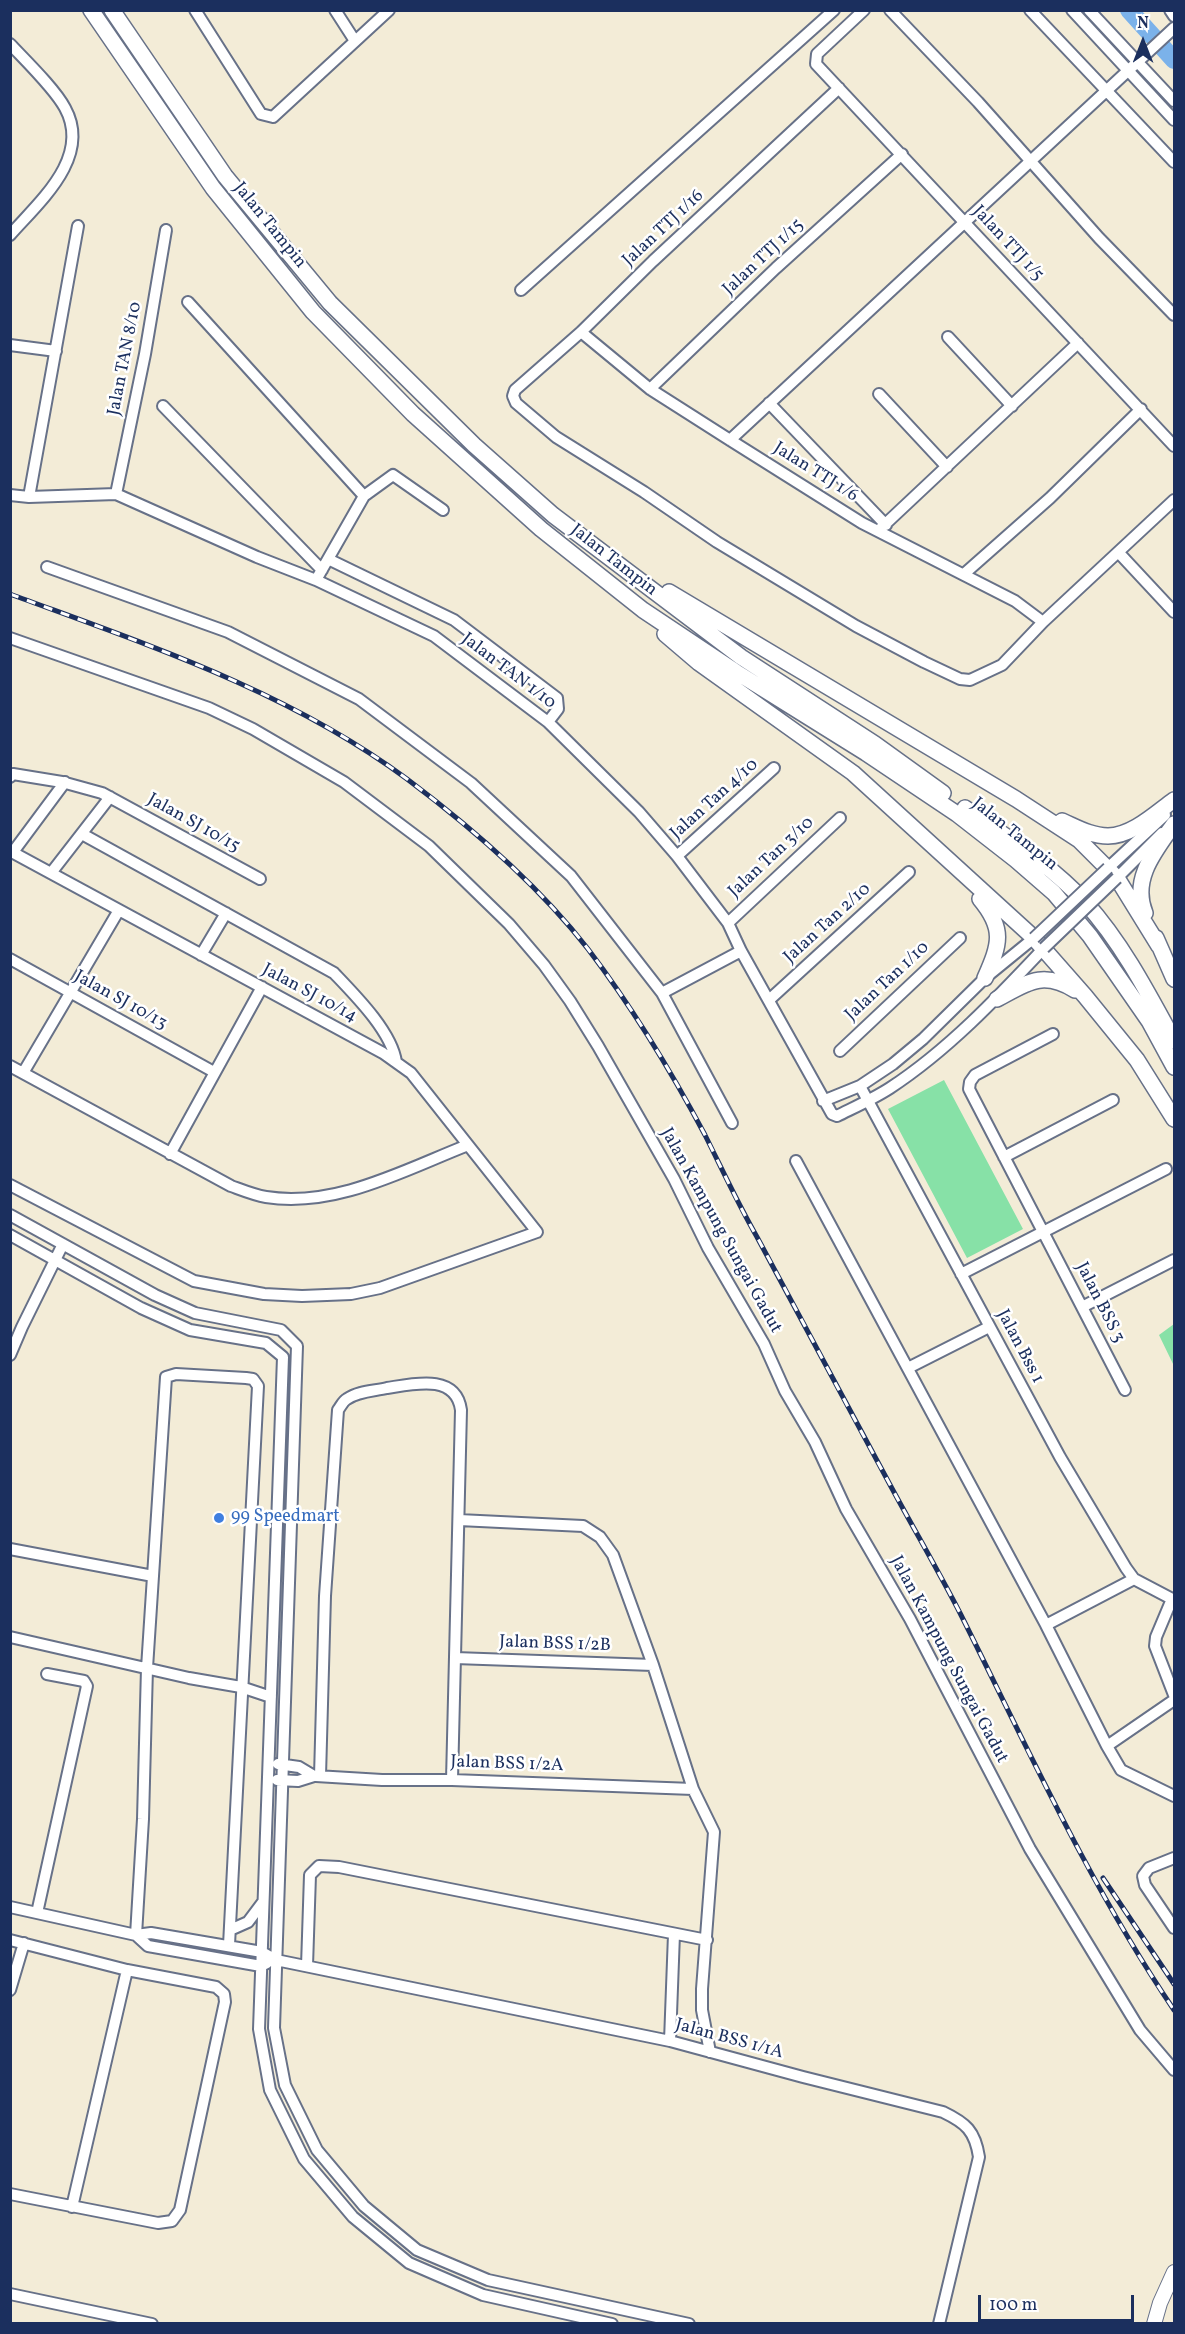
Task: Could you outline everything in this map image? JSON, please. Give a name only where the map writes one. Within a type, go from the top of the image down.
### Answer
[{"type":"highway","name":"Jalan Tampin","points":[[91,10],[213,188],[313,312],[413,414],[541,529],[643,609],[736,672],[867,753],[957,814],[1016,860],[1054,893],[1090,936],[1144,1013],[1174,1067]]},
{"type":"highway","name":"Jalan Tampin","points":[[112,10],[225,176],[330,303],[474,445],[553,515],[741,657],[875,744],[1022,848],[1067,885],[1102,922],[1121,948],[1174,1041]]},
{"type":"highway","points":[[636,578],[661,588],[1016,799],[1078,840],[1112,873],[1159,946]]},
{"type":"highway","points":[[643,609],[667,636],[699,663],[852,773],[1039,943],[1137,1060],[1174,1119]]},
{"type":"highway","points":[[1016,799],[1088,832],[1109,836],[1135,828],[1174,800]]},
{"type":"highway","points":[[1174,822],[1142,877],[1140,888],[1143,908],[1174,979]]},
{"type":"highway","points":[[952,863],[992,913],[998,932],[998,949],[986,978]]},
{"type":"highway","points":[[996,999],[1032,981],[1046,978],[1061,981],[1085,996]]},
{"type":"main road","points":[[1154,2324],[1160,2303],[1174,2272]]},
{"type":"street","points":[[195,10],[261,114],[273,117],[389,10]]},
{"type":"street","points":[[335,10],[355,41]]},
{"type":"street","points":[[521,290],[834,10]]},
{"type":"street","name":"Jalan TTJ 1/5","points":[[864,10],[817,54],[816,64],[1174,446]]},
{"type":"street","points":[[890,10],[978,102],[1099,238],[1172,309]]},
{"type":"street","points":[[1030,10],[1174,162]]},
{"type":"street","points":[[1072,10],[1174,120]]},
{"type":"street","points":[[1089,10],[1174,101]]},
{"type":"street","points":[[1170,10],[1174,16]]},
{"type":"street","points":[[730,440],[1174,28]]},
{"type":"street","points":[[10,44],[64,106],[72,132],[72,151],[67,167],[10,235]]},
{"type":"street","name":"Jalan TTJ 1/16","points":[[839,88],[653,261],[581,332],[515,390],[513,396],[516,403],[556,437],[644,492],[717,542],[856,626],[960,679],[970,680],[1002,665],[1043,622]]},
{"type":"street","name":"Jalan TTJ 1/15","points":[[650,388],[776,268],[902,154]]},
{"type":"street","points":[[29,497],[78,226]]},
{"type":"street","name":"Jalan TAN 8/10","points":[[116,494],[145,354],[166,230]]},
{"type":"street","points":[[188,303],[364,496]]},
{"type":"street","name":"Jalan TTJ 1/6","points":[[581,332],[650,388],[862,523],[883,528],[1015,601],[1043,622]]},
{"type":"street","points":[[948,337],[1012,406]]},
{"type":"street","points":[[770,403],[883,528],[1077,343]]},
{"type":"street","points":[[10,345],[56,351]]},
{"type":"street","points":[[879,394],[947,467]]},
{"type":"street","points":[[164,406],[322,570]]},
{"type":"street","points":[[964,574],[1050,498],[1141,410]]},
{"type":"street","points":[[316,580],[364,496],[393,475],[443,510]]},
{"type":"street","name":"Jalan TAN 1/10","points":[[10,495],[29,497],[116,494],[257,557],[316,580],[434,636],[548,722],[639,812],[677,856],[728,923],[823,1101]]},
{"type":"street","points":[[1043,622],[1174,500]]},
{"type":"street","points":[[1119,553],[1174,612]]},
{"type":"street","points":[[328,559],[454,620],[557,698],[558,709],[548,722]]},
{"type":"street","points":[[47,567],[228,632],[360,699],[471,783],[571,876],[662,993],[732,1123]]},
{"type":"street","name":"Jalan Kampung Sungai Gadut","points":[[10,638],[208,708],[253,729],[344,782],[429,846],[509,924],[544,965],[570,1000],[598,1046],[674,1179],[708,1248],[764,1344],[785,1391],[815,1442],[846,1509],[915,1628],[1030,1849],[1140,2030],[1174,2070]]},
{"type":"street","name":"Jalan Tan 4/10","points":[[677,856],[774,768]]},
{"type":"street","name":"Jalan SJ 10/15","points":[[10,777],[14,774],[65,782],[102,793],[260,879]]},
{"type":"street","points":[[12,852],[65,782]]},
{"type":"street","points":[[51,873],[110,797]]},
{"type":"street","points":[[1039,943],[986,978],[923,1039],[893,1064],[860,1086],[823,1101],[832,1114],[837,1116],[869,1101],[919,1067],[996,999],[1039,943],[1112,873],[1174,806]]},
{"type":"street","name":"Jalan Tan 3/10","points":[[728,923],[840,818]]},
{"type":"street","points":[[1112,873],[1174,822]]},
{"type":"street","points":[[82,834],[334,973],[351,990],[386,1035],[395,1052],[396,1062]]},
{"type":"street","name":"Jalan SJ 10/14","points":[[10,1185],[194,1281],[264,1294],[302,1296],[351,1294],[380,1288],[537,1232],[411,1073],[396,1062],[12,852]]},
{"type":"street","name":"Jalan Tan 2/10","points":[[769,1000],[909,872]]},
{"type":"street","points":[[23,1073],[119,910]]},
{"type":"street","points":[[201,955],[226,913]]},
{"type":"street","name":"Jalan Tan 1/10","points":[[840,1051],[960,938]]},
{"type":"street","points":[[662,993],[741,951]]},
{"type":"street","name":"Jalan SJ 10/13","points":[[10,959],[214,1072]]},
{"type":"street","points":[[170,1154],[262,987]]},
{"type":"street","name":"Jalan BSS 3","points":[[1053,1034],[975,1075],[970,1082],[969,1089],[1125,1390]]},
{"type":"street","points":[[10,1066],[231,1186],[263,1197],[290,1200],[320,1198],[364,1186],[468,1145]]},
{"type":"street","name":"Jalan Bss 1","points":[[860,1086],[1064,1466],[1134,1579]]},
{"type":"street","points":[[1004,1157],[1113,1100]]},
{"type":"street","points":[[796,1161],[1046,1625],[1121,1770],[1174,1796]]},
{"type":"street","points":[[961,1274],[1166,1169]]},
{"type":"street","points":[[10,1215],[155,1295],[195,1313],[281,1330],[297,1346],[274,2028],[285,2085],[317,2150],[364,2206],[417,2250],[488,2280],[689,2324]]},
{"type":"street","points":[[10,1235],[141,1308],[190,1330],[266,1343],[283,1357],[259,2029],[270,2090],[304,2159],[353,2217],[409,2263],[483,2295],[612,2324]]},
{"type":"street","points":[[10,1355],[63,1244]]},
{"type":"street","points":[[1082,1307],[1174,1260]]},
{"type":"street","points":[[908,1368],[989,1327]]},
{"type":"street","points":[[136,1935],[143,1819],[147,1668],[166,1377],[170,1374],[207,1375],[253,1380],[258,1386],[229,1946]]},
{"type":"street","points":[[317,1776],[338,1410],[345,1400],[358,1393],[417,1383],[436,1383],[450,1389],[459,1400],[461,1410],[452,1780]]},
{"type":"street","points":[[459,1520],[583,1526],[600,1537],[613,1555],[653,1665],[693,1788],[714,1832],[702,1989],[702,2010],[710,2052]]},
{"type":"street","points":[[10,1550],[153,1576]]},
{"type":"street","points":[[1046,1625],[1134,1579],[1173,1599],[1156,1637],[1155,1646],[1174,1695]]},
{"type":"street","points":[[10,1637],[241,1687],[271,1697]]},
{"type":"street","name":"Jalan BSS 1/2B","points":[[455,1658],[653,1665]]},
{"type":"street","points":[[37,1913],[87,1686],[84,1681],[47,1674]]},
{"type":"street","points":[[1107,1746],[1174,1700]]},
{"type":"street","points":[[268,1764],[299,1767],[317,1776]]},
{"type":"street","points":[[267,1780],[298,1781],[317,1776]]},
{"type":"street","name":"Jalan BSS 1/2A","points":[[317,1776],[382,1780],[452,1780],[693,1788]]},
{"type":"street","points":[[1174,1858],[1149,1868],[1143,1876],[1145,1885],[1174,1928]]},
{"type":"street","points":[[307,1966],[310,1875],[319,1866],[339,1867],[707,1940]]},
{"type":"street","points":[[230,1930],[248,1922],[264,1902]]},
{"type":"street","points":[[10,1907],[136,1935],[151,1933],[262,1952],[276,1960]]},
{"type":"street","points":[[670,2041],[674,1934]]},
{"type":"street","points":[[136,1935],[148,1946],[261,1966],[276,1960]]},
{"type":"street","points":[[10,1940],[127,1970],[216,1987],[224,1994],[225,2002],[180,2210],[172,2221],[158,2223],[10,2194]]},
{"type":"street","points":[[10,1990],[24,1943]]},
{"type":"street","name":"Jalan BSS 1/1A","points":[[276,1960],[670,2041],[943,2112],[961,2121],[976,2139],[979,2157],[939,2324]]},
{"type":"street","points":[[72,2207],[127,1970]]},
{"type":"street","points":[[10,2294],[104,2318],[152,2324]]},
{"type":"green space","points":[[944,1080],[1023,1229],[967,1258],[888,1109]]},
{"type":"green space","points":[[1174,1324],[1174,1366],[1159,1335]]},
{"type":"waterway","points":[[1129,10],[1174,60]]},
{"type":"railway","points":[[10,594],[216,673],[314,720],[361,748],[407,779],[503,858],[548,903],[588,949],[635,1016],[692,1111],[743,1212],[952,1598],[1087,1866],[1143,1963],[1174,2010]]},
{"type":"railway","points":[[1103,1878],[1174,1984]]},
{"type":"place","name":"99 Speedmart","points":[[219,1518]]}]
